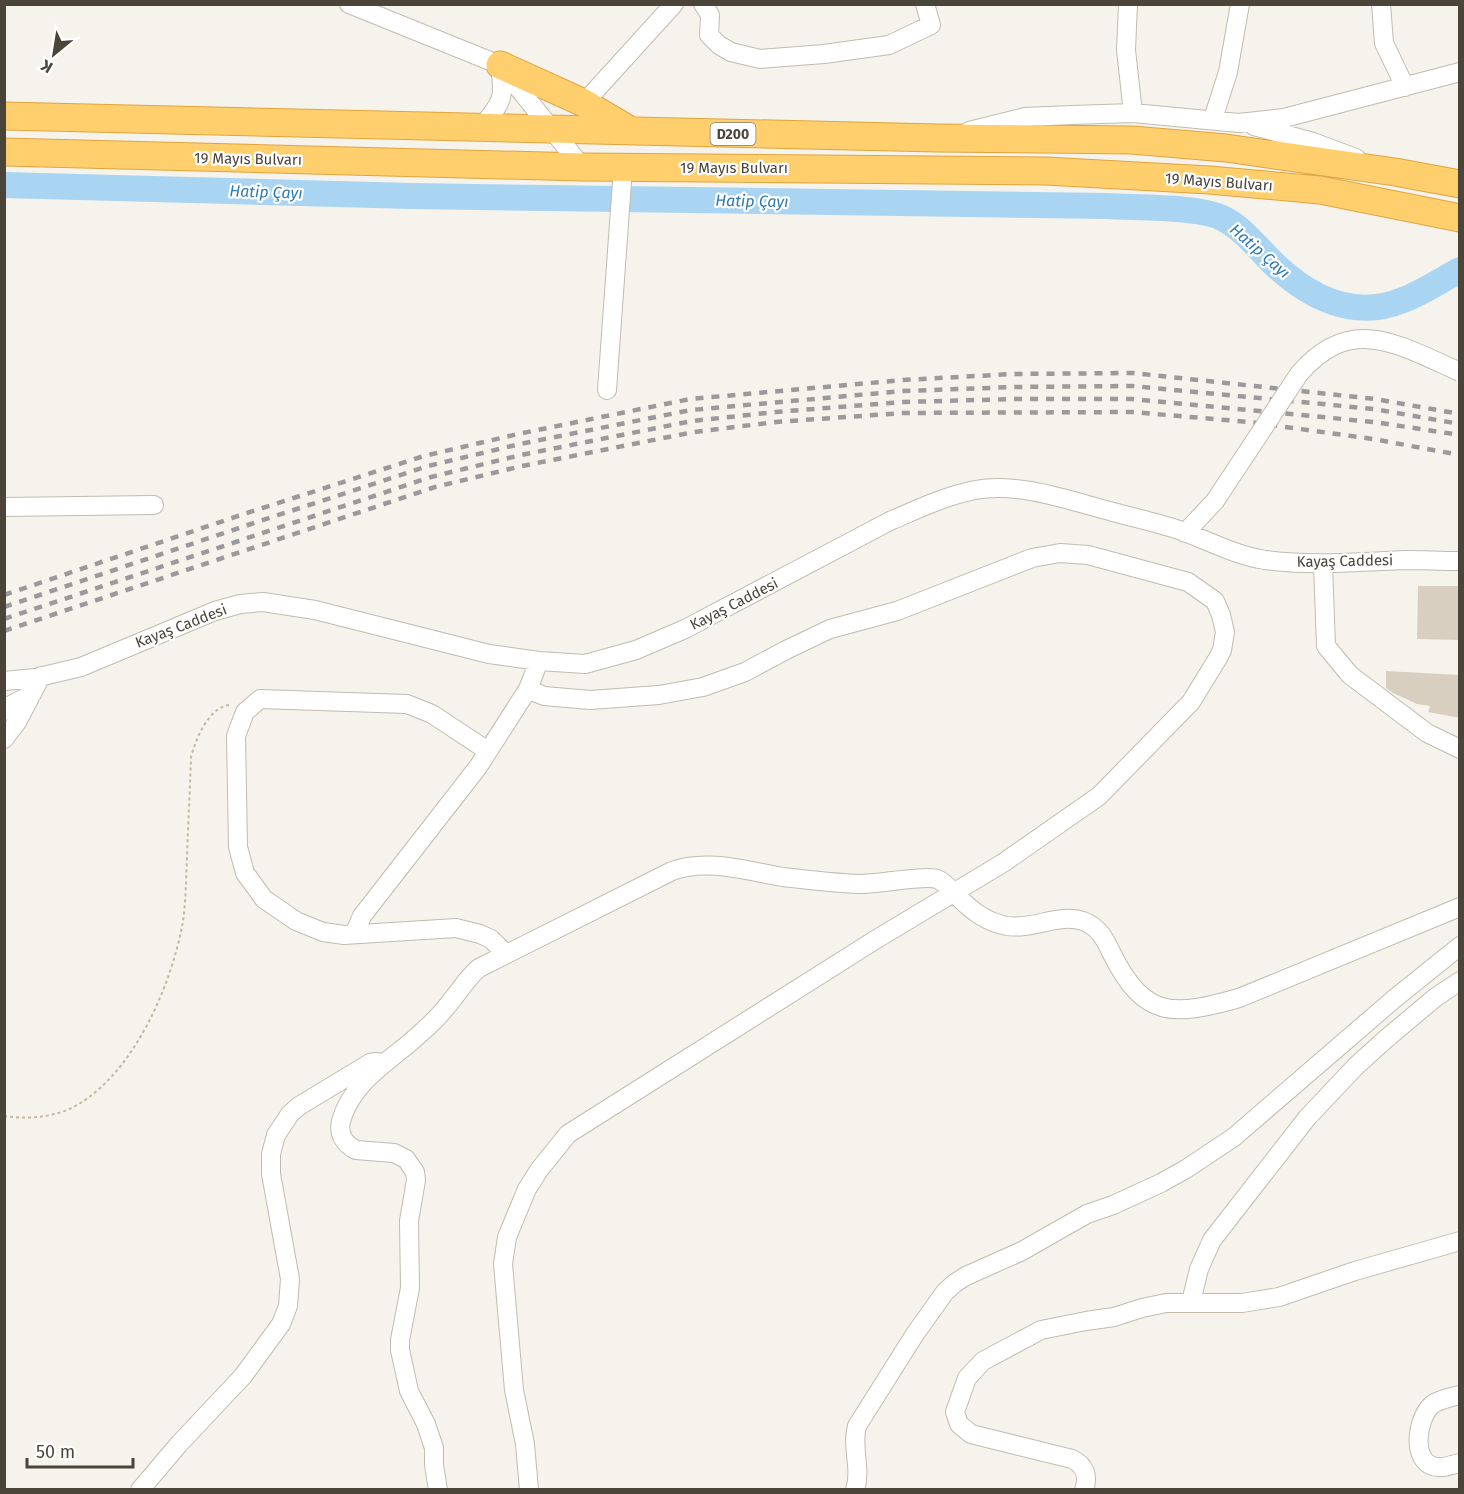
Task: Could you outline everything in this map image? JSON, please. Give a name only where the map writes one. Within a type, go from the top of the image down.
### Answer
[{"type":"highway","points":[[500,65],[584,103],[632,131]]},
{"type":"highway","name":"19 Mayıs Bulvarı","points":[[4,116],[937,138],[1132,140],[1226,148],[1457,183]]},
{"type":"highway","name":"19 Mayıs Bulvarı","points":[[4,152],[582,167],[622,177],[1046,171],[1209,180],[1320,190],[1457,218]]},
{"type":"street","points":[[349,4],[500,65],[582,167]]},
{"type":"street","points":[[584,103],[674,4]]},
{"type":"street","points":[[703,4],[710,15],[709,35],[719,45],[731,52],[760,59],[824,54],[889,45],[931,25],[925,4]]},
{"type":"street","points":[[1128,4],[1126,50],[1133,113]]},
{"type":"street","points":[[1213,119],[1228,72],[1240,4]]},
{"type":"street","points":[[1381,4],[1384,43],[1405,87]]},
{"type":"street","points":[[482,127],[501,102],[504,91],[500,65]]},
{"type":"street","points":[[1239,123],[1284,118],[1460,72]]},
{"type":"street","points":[[1313,142],[1324,108]]},
{"type":"street","points":[[937,138],[1025,117],[1133,113],[1213,119],[1277,131],[1395,172]]},
{"type":"street","points":[[607,390],[622,177]]},
{"type":"street","points":[[1185,533],[1215,501],[1299,374],[1312,358],[1328,347],[1348,341],[1368,339],[1389,341],[1460,372]]},
{"type":"street","name":"Kayaş Caddesi","points":[[4,681],[81,667],[216,611],[240,604],[263,602],[315,610],[489,654],[585,664],[636,650],[685,629],[890,521],[944,498],[975,490],[1014,488],[1023,490],[1185,533],[1227,550],[1263,560],[1323,565],[1407,560],[1460,561]]},
{"type":"street","points":[[4,507],[154,505]]},
{"type":"street","points":[[528,689],[544,696],[590,700],[659,695],[703,687],[745,672],[800,642],[830,629],[874,615],[897,611],[1032,558],[1053,554],[1088,555],[1188,582],[1215,601],[1224,622],[1225,632],[1222,650],[1191,702],[1099,796],[1026,848],[568,1134],[527,1189],[507,1237],[503,1264],[514,1390],[525,1444],[529,1490]]},
{"type":"street","points":[[1323,565],[1326,646],[1350,675],[1427,733],[1460,749]]},
{"type":"street","points":[[354,934],[362,916],[488,751],[528,689],[539,661]]},
{"type":"street","points":[[4,740],[17,722],[41,676]]},
{"type":"street","points":[[4,711],[32,694]]},
{"type":"street","points":[[488,751],[424,709],[406,704],[261,699],[245,712],[236,736],[238,847],[245,873],[264,899],[296,921],[324,932],[354,934],[456,928],[491,939],[505,953]]},
{"type":"street","points":[[438,1490],[434,1448],[426,1424],[408,1390],[400,1350],[410,1288],[408,1242],[416,1180],[414,1172],[406,1159],[394,1153],[351,1148],[343,1140],[340,1129],[344,1113],[355,1092],[381,1066],[424,1031],[473,972],[505,953],[672,871],[692,865],[730,867],[783,877],[844,883],[882,883],[929,877],[943,882],[971,910],[982,917],[1004,925],[1026,927],[1068,918],[1092,925],[1104,938],[1123,975],[1139,993],[1158,1007],[1176,1011],[1216,1004],[1260,990],[1460,907]]},
{"type":"street","points":[[855,1490],[858,1468],[854,1443],[857,1426],[915,1334],[945,1292],[955,1283],[975,1271],[1022,1251],[1088,1214],[1161,1183],[1234,1137],[1460,946]]},
{"type":"street","points":[[1191,1302],[1199,1269],[1212,1240],[1307,1118],[1348,1074],[1387,1038],[1436,997],[1460,981]]},
{"type":"street","points":[[140,1490],[179,1444],[243,1376],[285,1315],[290,1297],[290,1279],[270,1164],[273,1144],[282,1124],[299,1106],[340,1080],[370,1063],[377,1062],[381,1066]]},
{"type":"street","points":[[1084,1490],[1087,1482],[1085,1470],[1072,1459],[971,1434],[962,1429],[955,1412],[967,1378],[983,1361],[1041,1330],[1114,1317],[1155,1305],[1191,1302],[1242,1303],[1279,1298],[1364,1268],[1460,1241]]},
{"type":"street","points":[[1460,1395],[1441,1400],[1428,1409],[1418,1439],[1421,1454],[1428,1463],[1441,1468],[1460,1463]]},
{"type":"path","points":[[4,1116],[23,1118],[46,1116],[78,1104],[110,1077],[142,1033],[173,963],[183,920],[191,757],[202,729],[218,709],[231,705],[245,712]]},
{"type":"building","points":[[1418,586],[1460,586],[1460,640],[1417,639]]},
{"type":"building","points":[[1386,671],[1460,675],[1460,718],[1428,712],[1430,706],[1417,704],[1393,693],[1386,688]]},
{"type":"waterway","name":"Hatip Çayı","points":[[4,185],[411,196],[1168,208],[1200,212],[1224,219],[1238,228],[1275,265],[1303,287],[1318,296],[1351,306],[1368,308],[1385,306],[1424,290],[1460,270]]},
{"type":"railway","points":[[4,595],[424,456],[518,434],[690,399],[903,380],[1013,374],[1133,373],[1375,399],[1460,414]]},
{"type":"railway","points":[[4,607],[428,466],[520,444],[691,410],[903,391],[1133,386],[1374,409],[1460,424]]},
{"type":"railway","points":[[4,619],[431,477],[521,455],[692,421],[903,402],[1132,399],[1374,422],[1460,435]]},
{"type":"railway","points":[[4,631],[435,487],[522,466],[694,432],[776,422],[903,413],[1132,412],[1249,422],[1373,439],[1460,455]]}]
